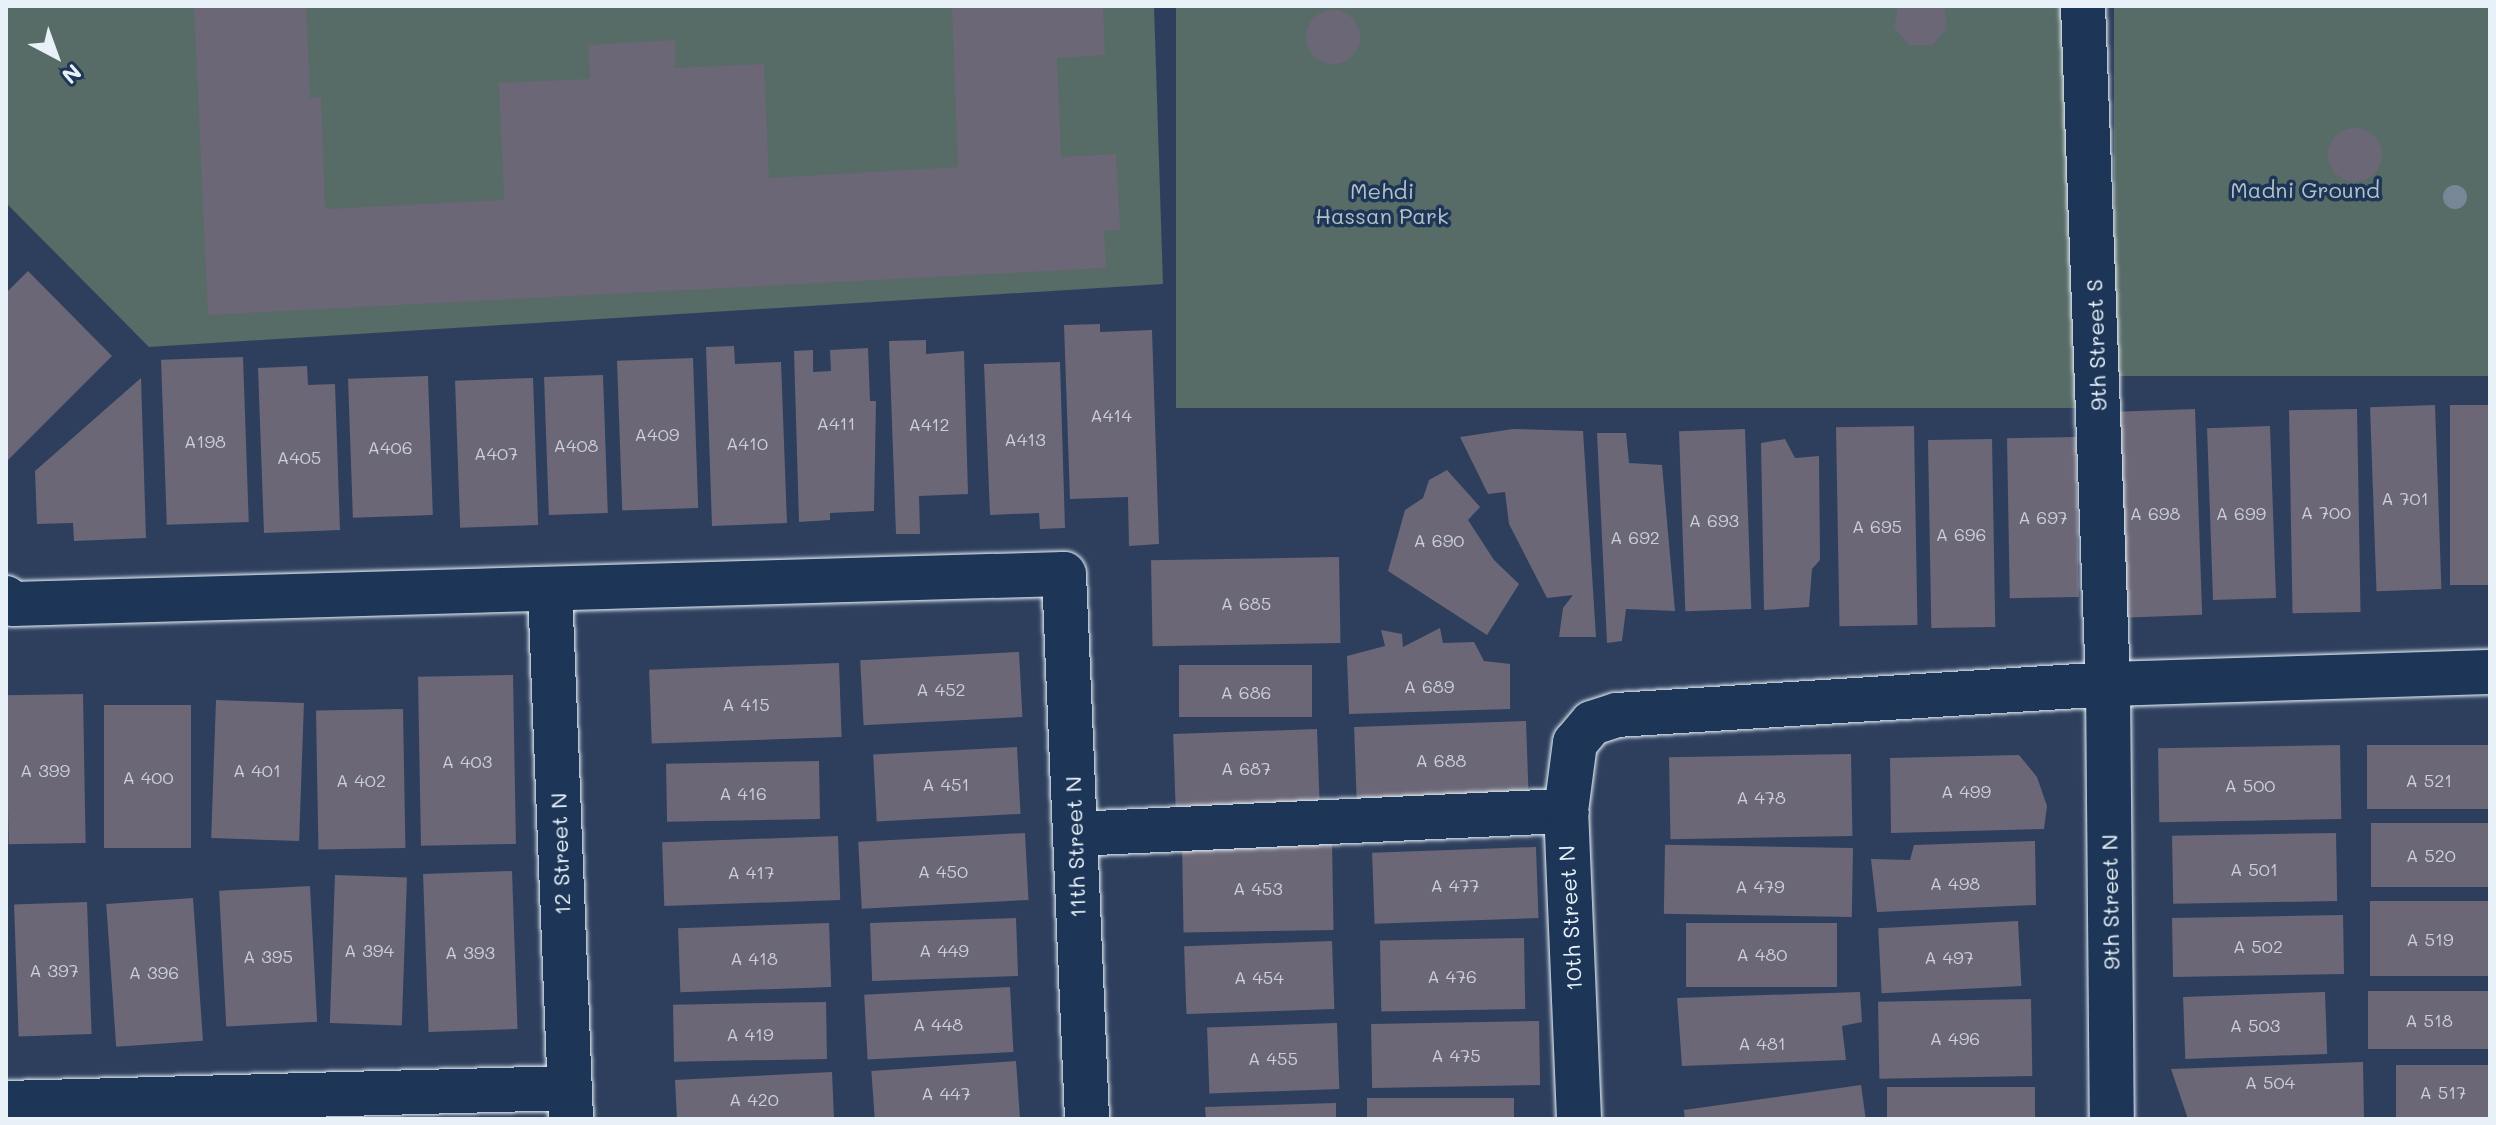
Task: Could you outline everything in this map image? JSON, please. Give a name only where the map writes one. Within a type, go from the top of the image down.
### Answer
[{"type":"street","name":"9th Street S","points":[[2083,6],[2108,684]]},
{"type":"street","name":"11th Street N","points":[[550,589],[1064,574],[1087,1119]]},
{"type":"street","points":[[6,598],[13,604],[550,589]]},
{"type":"street","name":"12 Street N","points":[[550,589],[570,1104]]},
{"type":"street","points":[[2108,684],[2490,672]]},
{"type":"street","name":"10th Street N","points":[[1579,1119],[1566,811],[1575,743],[1592,723],[1617,715],[2108,684]]},
{"type":"street","name":"9th Street N","points":[[2108,684],[2112,1119]]},
{"type":"street","points":[[1075,834],[1566,811]]},
{"type":"street","points":[[6,1103],[570,1104]]},
{"type":"green space","points":[[6,6],[1154,6],[1163,284],[149,347],[6,203]]},
{"type":"green space","name":"Mehdi Hassan Park","points":[[1176,6],[2083,6],[2083,408],[1176,408]]},
{"type":"green space","name":"Madni Ground","points":[[2114,6],[2490,6],[2490,376],[2114,376]]},
{"type":"building","points":[[194,6],[306,6],[310,98],[321,97],[325,209],[504,200],[499,83],[590,79],[588,45],[675,40],[675,68],[764,64],[769,178],[958,167],[952,6],[1103,6],[1105,55],[1057,58],[1061,157],[1116,154],[1120,230],[1104,231],[1106,268],[208,315]]},
{"type":"building","points":[[1898,6],[1945,6],[1947,29],[1932,45],[1909,45],[1894,28]]},
{"type":"building","points":[[1333,10],[1352,18],[1360,37],[1352,56],[1333,64],[1314,56],[1306,37],[1314,18]]},
{"type":"building","points":[[2355,128],[2374,136],[2382,155],[2374,174],[2355,182],[2336,174],[2328,155],[2336,136]]},
{"type":"building","points":[[28,271],[112,356],[6,462],[6,293]]},
{"type":"building","points":[[1100,324],[1100,332],[1152,330],[1159,544],[1129,546],[1128,497],[1070,499],[1064,325]]},
{"type":"building","points":[[926,340],[926,354],[964,351],[968,494],[919,496],[920,534],[896,534],[889,341]]},
{"type":"building","points":[[734,346],[735,364],[781,362],[787,523],[712,526],[706,347]]},
{"type":"building","points":[[868,348],[870,401],[876,401],[874,511],[830,513],[830,520],[799,522],[794,351],[813,350],[813,372],[831,371],[830,350]]},
{"type":"building","points":[[243,357],[249,522],[167,525],[161,360]]},
{"type":"building","points":[[693,358],[698,508],[622,511],[617,361]]},
{"type":"building","points":[[1060,362],[1065,528],[1040,529],[1039,513],[990,515],[984,364]]},
{"type":"building","points":[[307,366],[308,385],[335,384],[340,530],[264,533],[258,368]]},
{"type":"building","points":[[603,375],[608,513],[549,515],[544,377]]},
{"type":"building","points":[[428,376],[433,515],[353,518],[348,379]]},
{"type":"building","points":[[141,378],[146,538],[74,541],[73,523],[37,524],[35,471]]},
{"type":"building","points":[[533,378],[538,525],[460,528],[455,381]]},
{"type":"building","points":[[2435,405],[2441,589],[2376,591],[2370,407]]},
{"type":"building","points":[[2450,405],[2490,405],[2490,585],[2450,585]]},
{"type":"building","points":[[2195,409],[2202,615],[2116,618],[2109,412]]},
{"type":"building","points":[[2357,409],[2361,612],[2293,613],[2289,410]]},
{"type":"building","points":[[1914,426],[1917,625],[1839,626],[1836,427]]},
{"type":"building","points":[[2270,426],[2276,598],[2213,600],[2207,428]]},
{"type":"building","points":[[1513,429],[1583,431],[1596,637],[1559,637],[1563,608],[1573,595],[1547,598],[1509,524],[1505,492],[1488,494],[1460,437]]},
{"type":"building","points":[[1745,429],[1751,609],[1685,611],[1679,431]]},
{"type":"building","points":[[1597,433],[1626,433],[1629,463],[1662,465],[1675,611],[1626,609],[1622,641],[1607,643]]},
{"type":"building","points":[[2076,437],[2079,597],[2010,598],[2007,438]]},
{"type":"building","points":[[1785,439],[1795,458],[1819,456],[1820,560],[1812,569],[1809,607],[1764,610],[1761,443]]},
{"type":"building","points":[[1992,439],[1995,627],[1931,628],[1928,440]]},
{"type":"building","points":[[1447,470],[1480,507],[1468,520],[1494,560],[1519,584],[1487,635],[1388,571],[1405,510],[1423,498],[1429,480]]},
{"type":"building","points":[[1339,557],[1341,643],[1153,646],[1151,560]]},
{"type":"building","points":[[1440,628],[1443,643],[1474,642],[1484,661],[1510,664],[1510,709],[1349,714],[1347,656],[1385,646],[1381,630],[1402,634],[1403,647]]},
{"type":"building","points":[[1019,652],[1022,717],[864,725],[860,660]]},
{"type":"building","points":[[839,663],[842,737],[652,744],[649,670]]},
{"type":"building","points":[[1179,665],[1312,665],[1312,717],[1179,717]]},
{"type":"building","points":[[513,675],[516,844],[421,846],[418,677]]},
{"type":"building","points":[[83,694],[86,843],[9,844],[6,695]]},
{"type":"building","points":[[216,700],[304,703],[299,841],[211,838]]},
{"type":"building","points":[[104,705],[191,705],[191,848],[104,848]]},
{"type":"building","points":[[403,709],[405,848],[318,849],[316,711]]},
{"type":"building","points":[[1526,721],[1529,793],[1357,799],[1354,727]]},
{"type":"building","points":[[1317,729],[1320,803],[1176,808],[1173,734]]},
{"type":"building","points":[[2340,745],[2341,819],[2159,822],[2158,748]]},
{"type":"building","points":[[2367,745],[2490,745],[2490,809],[2367,809]]},
{"type":"building","points":[[1017,747],[1021,814],[877,821],[873,755]]},
{"type":"building","points":[[1851,754],[1852,836],[1670,839],[1669,757]]},
{"type":"building","points":[[2019,755],[2037,777],[2047,806],[2044,829],[1891,833],[1890,758]]},
{"type":"building","points":[[819,761],[820,819],[667,822],[666,764]]},
{"type":"building","points":[[2371,823],[2490,823],[2490,887],[2371,887]]},
{"type":"building","points":[[1025,833],[1029,900],[862,909],[858,842]]},
{"type":"building","points":[[2336,833],[2337,901],[2173,904],[2172,836]]},
{"type":"building","points":[[838,836],[840,900],[664,906],[662,842]]},
{"type":"building","points":[[2035,841],[2036,905],[1877,912],[1871,859],[1910,860],[1914,845]]},
{"type":"building","points":[[1332,842],[1334,930],[1184,933],[1182,845]]},
{"type":"building","points":[[1665,845],[1853,848],[1852,917],[1664,914]]},
{"type":"building","points":[[1536,847],[1538,918],[1375,924],[1372,853]]},
{"type":"building","points":[[512,871],[518,1029],[429,1032],[423,874]]},
{"type":"building","points":[[335,875],[407,878],[402,1025],[330,1023]]},
{"type":"building","points":[[310,886],[317,1022],[226,1027],[219,891]]},
{"type":"building","points":[[193,898],[203,1041],[116,1047],[106,904]]},
{"type":"building","points":[[2370,901],[2490,901],[2490,976],[2370,976]]},
{"type":"building","points":[[87,902],[92,1034],[19,1036],[14,905]]},
{"type":"building","points":[[2343,915],[2344,974],[2173,977],[2172,918]]},
{"type":"building","points":[[1016,918],[1018,976],[872,981],[870,923]]},
{"type":"building","points":[[2018,921],[2021,986],[1882,993],[1878,928]]},
{"type":"building","points":[[829,923],[831,987],[680,992],[678,928]]},
{"type":"building","points":[[1686,923],[1837,923],[1837,987],[1686,987]]},
{"type":"building","points":[[1524,938],[1525,1009],[1381,1012],[1380,941]]},
{"type":"building","points":[[1332,941],[1334,1009],[1186,1014],[1184,946]]},
{"type":"building","points":[[1010,987],[1013,1052],[868,1060],[864,995]]},
{"type":"building","points":[[2368,991],[2490,991],[2490,1049],[2368,1049]]},
{"type":"building","points":[[1860,992],[1862,1022],[1842,1026],[1846,1060],[1682,1066],[1677,998]]},
{"type":"building","points":[[2325,992],[2327,1054],[2185,1059],[2183,997]]},
{"type":"building","points":[[2031,999],[2032,1076],[1879,1079],[1878,1002]]},
{"type":"building","points":[[826,1002],[827,1059],[674,1062],[673,1005]]},
{"type":"building","points":[[1539,1021],[1540,1085],[1372,1088],[1371,1024]]},
{"type":"building","points":[[1337,1023],[1339,1089],[1209,1093],[1207,1028]]},
{"type":"building","points":[[1016,1061],[1020,1118],[875,1119],[871,1071]]},
{"type":"building","points":[[2363,1062],[2364,1119],[2188,1119],[2171,1069]]},
{"type":"building","points":[[2396,1065],[2490,1065],[2490,1119],[2396,1119]]},
{"type":"building","points":[[832,1072],[834,1119],[677,1119],[675,1080]]},
{"type":"building","points":[[1861,1085],[1866,1119],[1685,1119],[1684,1110]]},
{"type":"building","points":[[1887,1087],[2035,1087],[2035,1119],[1887,1119]]},
{"type":"building","points":[[1367,1098],[1514,1098],[1514,1119],[1367,1119]]},
{"type":"building","points":[[1336,1103],[1336,1119],[1206,1119],[1205,1107]]}]
